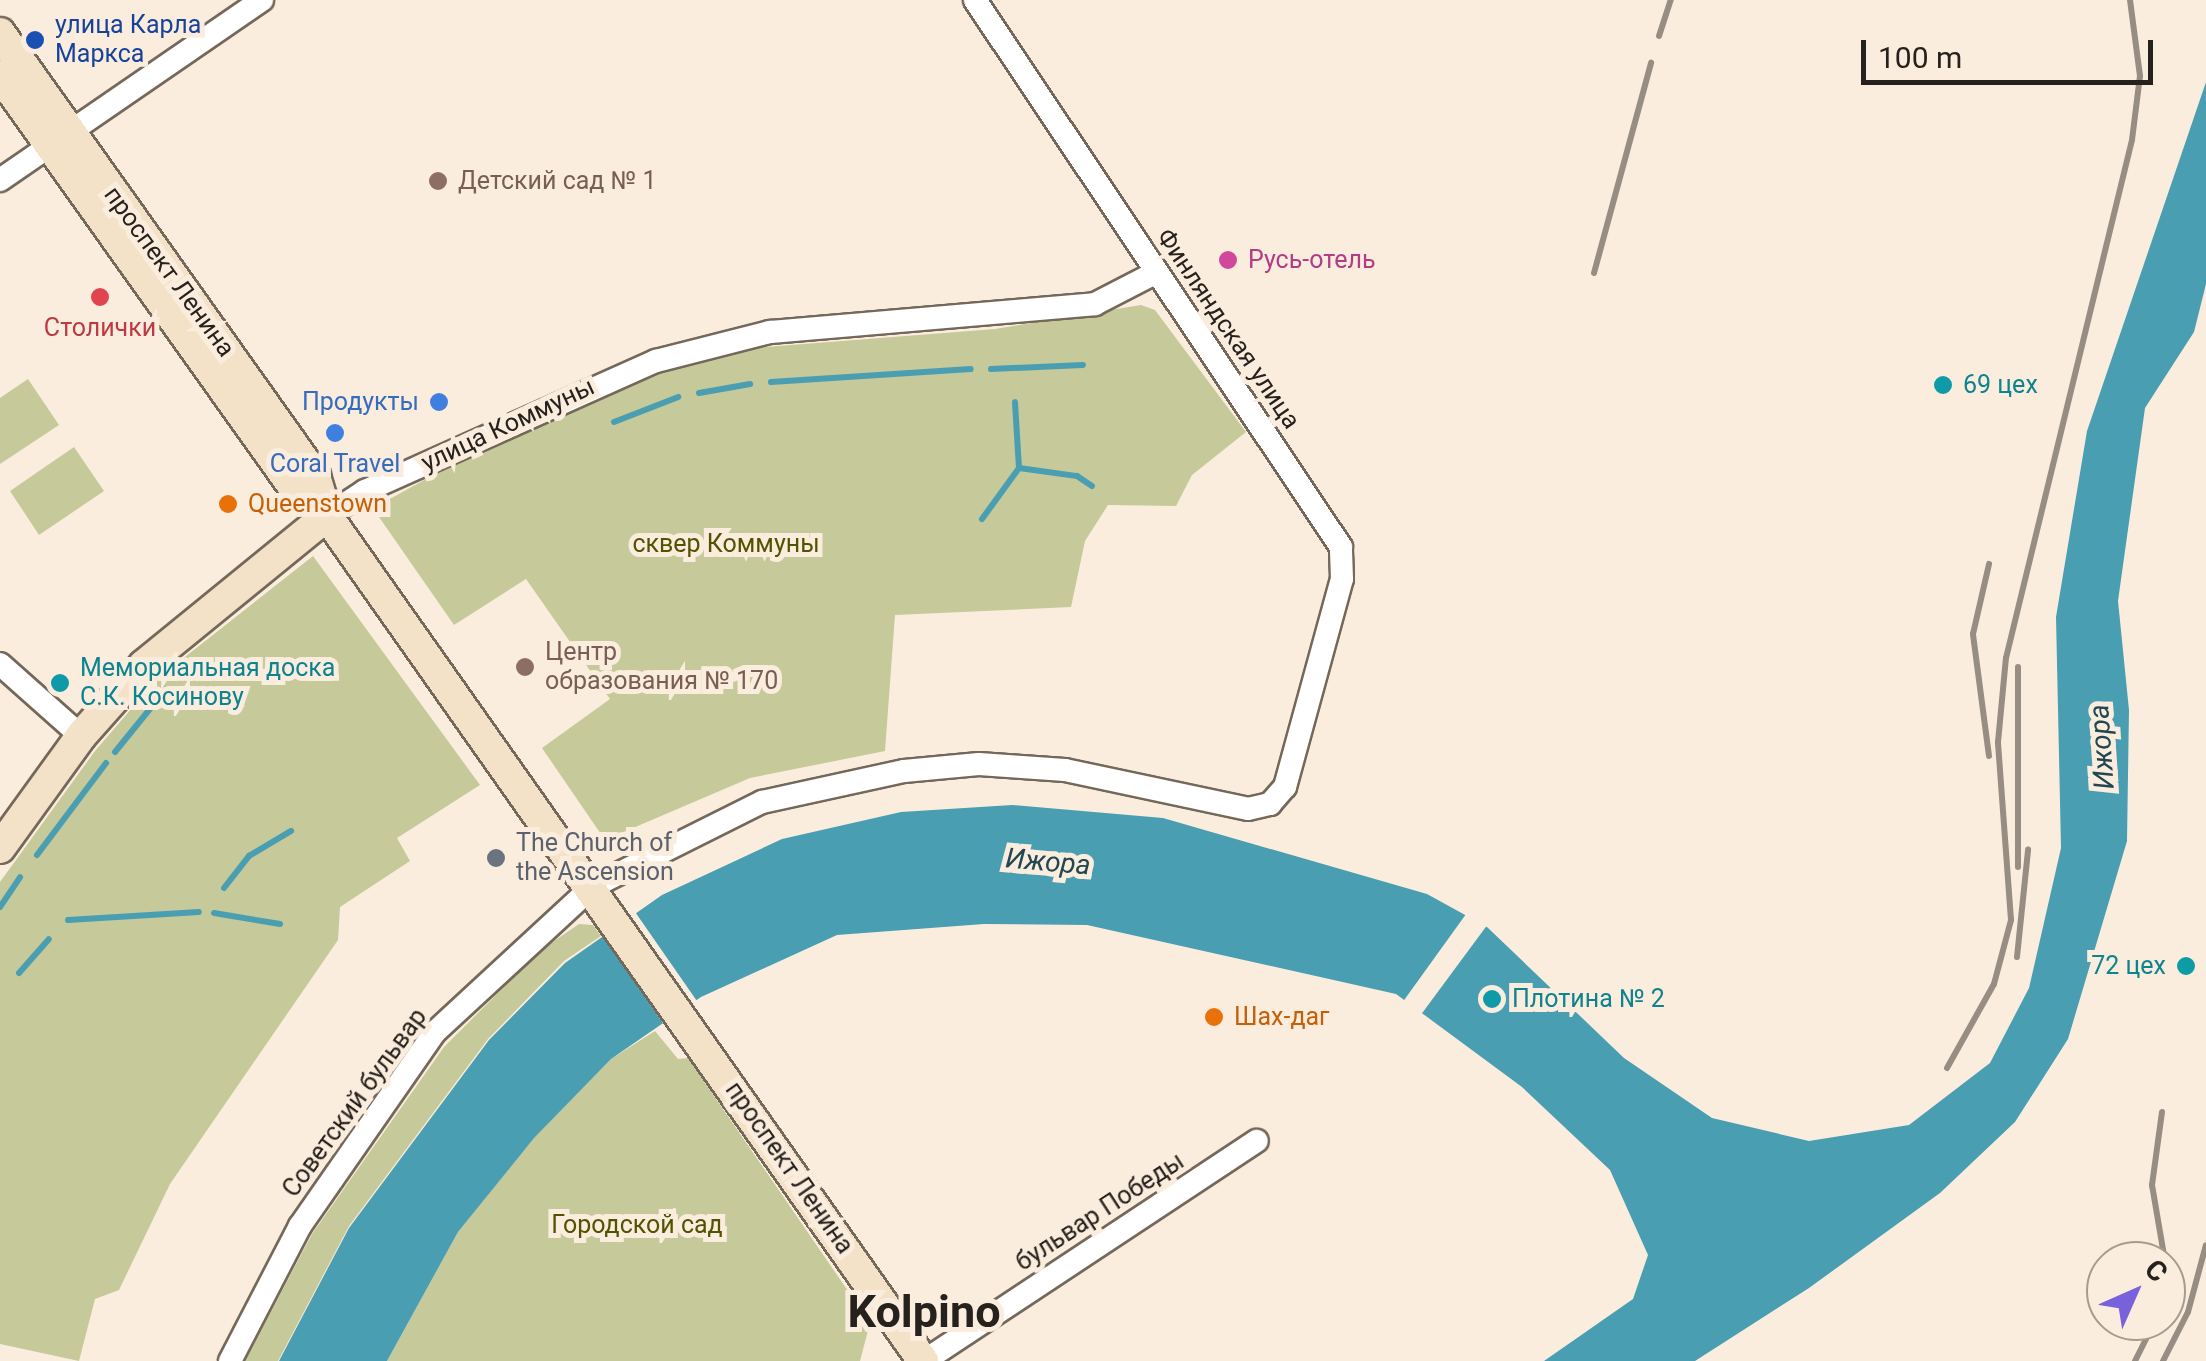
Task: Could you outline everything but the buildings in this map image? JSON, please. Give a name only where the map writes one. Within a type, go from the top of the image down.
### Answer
[{"type":"main road","name":"проспект Ленина","points":[[0,33],[60,140]]},
{"type":"main road","name":"проспект Ленина","points":[[0,75],[60,140],[314,476],[327,516],[924,1361]]},
{"type":"main road","name":"улица Коммуны","points":[[0,848],[81,736],[144,665],[327,516]]},
{"type":"street","points":[[0,180],[262,0]]},
{"type":"street","name":"Финляндская улица","points":[[975,0],[1341,548],[1342,579],[1306,713]]},
{"type":"street","name":"улица Коммуны","points":[[327,516],[366,491],[656,362],[770,332],[1094,304],[1155,273]]},
{"type":"street","points":[[0,664],[81,736]]},
{"type":"street","name":"Советский бульвар","points":[[230,1361],[300,1226],[435,1032],[592,887],[762,802],[904,771],[979,764],[1065,770],[1248,809],[1270,804],[1294,766],[1306,713]]},
{"type":"street","name":"бульвар Победы","points":[[924,1361],[1256,1141]]},
{"type":"green space","name":"сквер Коммуны","points":[[1141,305],[1155,310],[1246,432],[1192,475],[1176,506],[1108,505],[1085,541],[1071,607],[895,615],[885,751],[750,778],[605,840],[542,748],[610,699],[526,579],[454,625],[379,517],[388,500],[453,464],[621,385],[676,367],[752,348],[995,329]]},
{"type":"green space","points":[[28,379],[59,425],[0,464],[0,398]]},
{"type":"green space","points":[[74,447],[104,491],[39,535],[10,491]]},
{"type":"green space","points":[[313,556],[480,785],[397,838],[410,861],[340,907],[338,940],[170,1184],[119,1290],[95,1299],[79,1361],[0,1344],[0,882],[95,751],[157,679]]},
{"type":"green space","points":[[579,924],[593,925],[601,936],[564,961],[488,1039],[349,1226],[278,1361],[245,1361],[312,1234],[444,1047],[541,950]]},
{"type":"green space","name":"Городской сад","points":[[655,1031],[678,1059],[688,1058],[870,1323],[860,1361],[387,1361],[458,1232],[534,1137],[611,1059]]},
{"type":"water","name":"Ижора","points":[[2206,82],[2206,284],[2194,332],[2145,408],[2118,601],[2129,710],[2127,841],[2068,1039],[2015,1122],[1940,1193],[1809,1288],[1695,1361],[1544,1361],[1633,1299],[1648,1255],[1610,1170],[1522,1087],[1396,994],[1087,925],[984,924],[837,935],[701,997],[611,1059],[534,1138],[458,1232],[387,1361],[279,1361],[349,1228],[489,1040],[565,963],[662,895],[782,839],[901,812],[1012,805],[1163,818],[1427,894],[1487,927],[1624,1058],[1712,1118],[1809,1141],[1909,1125],[1990,1063],[2029,988],[2061,848],[2056,617],[2087,431]]},
{"type":"pier","points":[[633,909],[699,1004],[667,1029],[600,932]]},
{"type":"pier","points":[[1469,910],[1488,924],[1420,1016],[1402,1003]]},
{"type":"waterway","points":[[991,369],[1083,365]]},
{"type":"waterway","points":[[771,382],[971,369]]},
{"type":"waterway","points":[[699,393],[750,384]]},
{"type":"waterway","points":[[614,422],[678,397]]},
{"type":"waterway","points":[[982,519],[1019,468],[1015,402]]},
{"type":"waterway","points":[[1019,468],[1077,476],[1092,486]]},
{"type":"waterway","points":[[115,752],[166,689]]},
{"type":"waterway","points":[[37,855],[106,763]]},
{"type":"waterway","points":[[224,888],[249,856],[291,831]]},
{"type":"waterway","points":[[0,907],[20,877]]},
{"type":"waterway","points":[[68,920],[199,912]]},
{"type":"waterway","points":[[214,913],[280,924]]},
{"type":"waterway","points":[[19,973],[49,939]]},
{"type":"railway","points":[[1659,36],[1671,0]]},
{"type":"railway","points":[[1947,1068],[1994,984],[2011,920],[1998,742],[2006,658],[2132,140],[2140,76],[2130,0]]},
{"type":"railway","points":[[1594,273],[1651,63]]},
{"type":"railway","points":[[1989,564],[1973,634],[1989,756]]},
{"type":"railway","points":[[2018,667],[2018,867]]},
{"type":"railway","points":[[2017,957],[2028,850]]},
{"type":"railway","points":[[2162,1112],[2152,1185],[2162,1241]]},
{"type":"railway","points":[[2163,1361],[2188,1312],[2206,1245]]},
{"type":"railway","points":[[2135,1361],[2145,1341]]},
{"type":"place","name":"улица Карла Маркса","points":[[35,40]]},
{"type":"place","name":"Детский сад № 1","points":[[438,181]]},
{"type":"place","name":"Русь-отель","points":[[1228,260]]},
{"type":"place","name":"Столички","points":[[100,297]]},
{"type":"place","name":"69 цех","points":[[1943,385]]},
{"type":"place","name":"Продукты","points":[[439,402]]},
{"type":"place","name":"Coral Travel","points":[[335,433]]},
{"type":"place","name":"Queenstown","points":[[228,504]]},
{"type":"place","name":"Центр образования № 170","points":[[525,667]]},
{"type":"place","name":"Мемориальная доска С.К. Косинову","points":[[60,683]]},
{"type":"place","name":"The Church of the Ascension","points":[[496,858]]},
{"type":"place","name":"72 цех","points":[[2186,966]]},
{"type":"place","name":"Плотина № 2","points":[[1492,999]]},
{"type":"place","name":"Шах-даг","points":[[1214,1017]]},
{"type":"district","name":"Kolpino","points":[[924,1312]]}]
